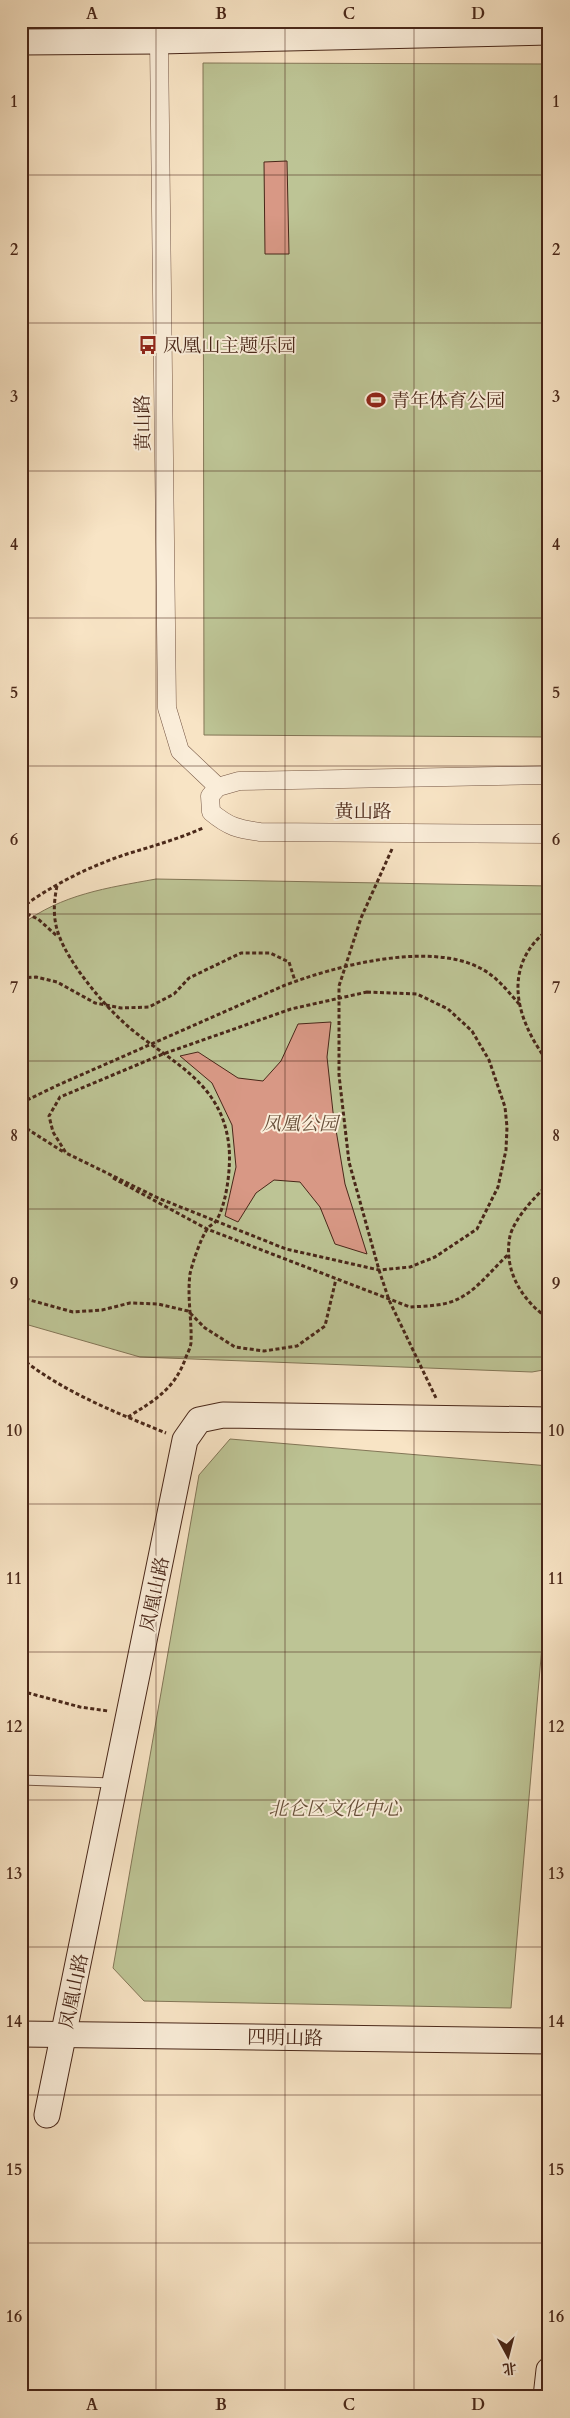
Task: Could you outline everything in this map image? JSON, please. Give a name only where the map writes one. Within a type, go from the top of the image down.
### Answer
[{"type":"street","points":[[21,42],[159,41],[549,32]]},
{"type":"street","name":"黄山路","points":[[159,41],[167,708],[180,750],[218,787],[239,782],[549,775]]},
{"type":"street","points":[[218,787],[210,796],[211,812],[221,820]]},
{"type":"street","name":"黄山路","points":[[221,820],[234,828],[260,832],[544,835]]},
{"type":"street","name":"凤凰山路","points":[[47,2115],[186,1440],[199,1420],[223,1414],[549,1420]]},
{"type":"street","name":"四明山路","points":[[21,2034],[549,2041]]},
{"type":"street","points":[[546,2397],[549,2370]]},
{"type":"lane","points":[[21,1780],[115,1783]]},
{"type":"path","points":[[128,1417],[163,1395],[181,1372],[191,1344],[188,1311],[190,1273],[207,1229],[216,1220],[230,1172],[229,1147],[225,1124],[215,1102],[185,1067],[150,1044],[105,1005],[84,979],[59,938],[49,926],[21,909],[57,886],[126,855],[169,843],[221,820]]},
{"type":"path","points":[[399,833],[361,918],[337,999],[339,1075],[350,1162],[379,1270],[389,1300],[446,1418]]},
{"type":"path","points":[[57,886],[54,923],[59,938]]},
{"type":"path","points":[[549,929],[542,934],[522,962],[516,985],[521,1013],[538,1050],[549,1063]]},
{"type":"path","points":[[21,978],[36,977],[57,982],[95,1003],[121,1008],[148,1007],[174,994],[188,978],[241,953],[270,953],[289,962],[295,981]]},
{"type":"path","points":[[21,1103],[295,981],[346,966],[382,959],[442,958],[463,960],[482,968],[498,980],[519,1004]]},
{"type":"path","points":[[367,992],[417,994],[448,1009],[472,1031],[489,1060],[505,1107],[507,1127],[498,1186],[477,1229],[435,1257],[410,1267],[379,1270],[286,1249],[158,1198],[66,1153],[53,1132],[50,1116],[60,1097],[163,1054],[291,1009],[337,999],[367,992]]},
{"type":"path","points":[[21,1125],[66,1153],[207,1229],[410,1307],[433,1306],[459,1299],[472,1290],[509,1254]]},
{"type":"path","points":[[549,1184],[530,1203],[511,1235],[509,1254],[514,1280],[518,1287],[527,1301],[549,1319]]},
{"type":"path","points":[[21,1294],[26,1299],[73,1312],[102,1310],[130,1303],[158,1304],[188,1311],[205,1328],[235,1347],[264,1350],[298,1346],[325,1326],[336,1279]]},
{"type":"path","points":[[21,1358],[71,1390],[128,1417],[186,1440]]},
{"type":"path","points":[[21,1386],[27,1362]]},
{"type":"path","points":[[21,1690],[80,1707],[129,1714]]},
{"type":"green space","name":"青年体育公园","points":[[203,63],[549,64],[549,737],[204,735]]},
{"type":"green space","name":"凤凰公园","points":[[156,879],[549,886],[549,1099],[542,1143],[549,1194],[549,1369],[532,1372],[140,1357],[25,1324],[21,1320],[21,925],[37,914],[69,899],[103,889]]},
{"type":"green space","name":"北仑区文化中心","points":[[230,1439],[549,1466],[549,1564],[511,2008],[144,2001],[113,1968],[199,1475]]},
{"type":"building","points":[[287,161],[289,254],[265,254],[264,162]]},
{"type":"building","points":[[331,1022],[327,1057],[333,1112],[345,1184],[367,1254],[335,1244],[320,1207],[300,1182],[274,1180],[256,1193],[238,1222],[225,1216],[236,1167],[232,1125],[212,1083],[180,1056],[198,1052],[238,1078],[263,1081],[281,1061],[298,1024]]},
{"type":"place","name":"凤凰山主题乐园","points":[[148,345]]},
{"type":"place","name":"青年体育公园","points":[[376,400]]}]
